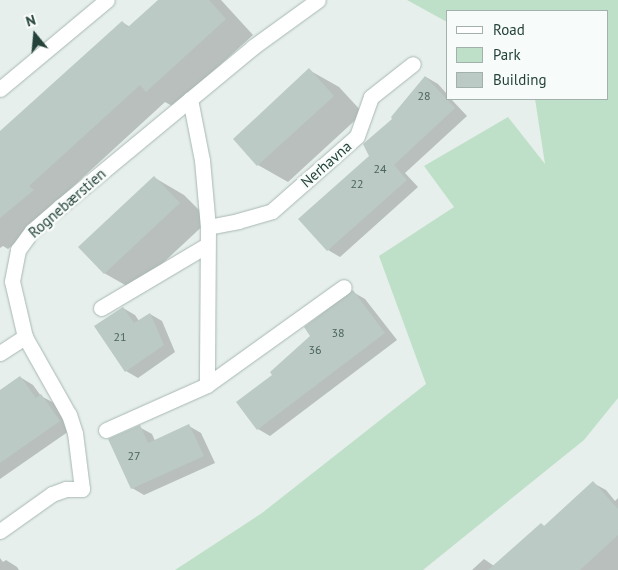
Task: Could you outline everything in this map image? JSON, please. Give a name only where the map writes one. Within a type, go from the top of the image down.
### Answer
[{"type":"street","points":[[0,88],[107,0]]},
{"type":"street","name":"Rognebærstien","points":[[0,530],[52,494],[66,489],[82,489],[75,433],[69,415],[25,337],[12,281],[18,250],[32,231],[54,212],[253,47],[318,0]]},
{"type":"street","name":"Nerhavna","points":[[208,227],[238,222],[272,211],[358,136],[372,97],[413,64]]},
{"type":"street","points":[[190,99],[202,160],[208,227],[207,385]]},
{"type":"street","points":[[101,308],[207,245]]},
{"type":"street","points":[[106,430],[207,385],[344,287]]},
{"type":"street","points":[[0,353],[25,337]]},
{"type":"green space","points":[[407,0],[618,0],[618,398],[584,440],[423,570],[175,570],[262,513],[426,384],[379,256],[454,207],[424,166],[508,117],[545,164],[535,100],[608,100],[608,10],[446,10],[446,21]]},
{"type":"building","points":[[158,0],[209,0],[226,19],[146,92],[140,85],[29,186],[34,190],[0,218],[0,131],[122,21],[128,27]]},
{"type":"building","points":[[309,68],[334,96],[257,166],[233,139]]},
{"type":"building","points":[[425,76],[455,108],[394,165],[407,180],[327,251],[298,219],[369,156],[363,144],[392,119],[391,117]]},
{"type":"building","points":[[154,176],[180,203],[104,274],[78,247]]},
{"type":"building","points":[[353,290],[385,333],[257,430],[236,402],[272,375],[270,372],[310,336],[304,327]]},
{"type":"building","points":[[123,307],[134,323],[150,313],[164,345],[125,372],[94,326]]},
{"type":"building","points":[[20,376],[36,398],[41,394],[60,421],[0,463],[0,390]]},
{"type":"building","points":[[189,424],[204,456],[131,489],[108,439],[140,425],[148,443]]},
{"type":"building","points":[[593,481],[618,509],[618,535],[580,570],[488,570],[541,523],[544,526]]}]
